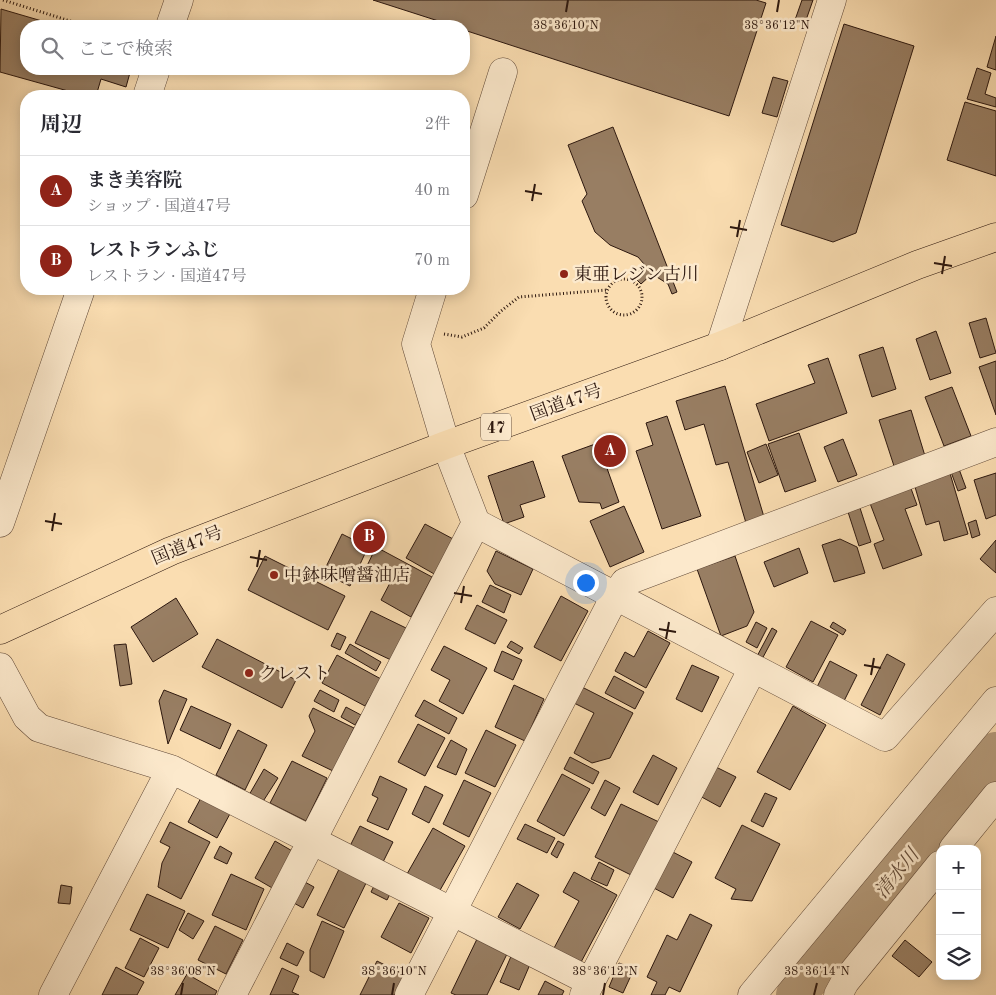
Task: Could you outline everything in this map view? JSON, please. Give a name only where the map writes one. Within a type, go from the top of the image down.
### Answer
[{"type":"highway","name":"国道47号","points":[[0,630],[171,550],[446,445],[720,346],[917,265],[996,237]]},
{"type":"street","points":[[172,20],[179,0]]},
{"type":"street","points":[[720,346],[832,0]]},
{"type":"street","points":[[470,177],[504,72]]},
{"type":"street","points":[[149,90],[154,75]]},
{"type":"street","points":[[0,523],[78,295]]},
{"type":"street","points":[[431,295],[416,344],[446,445],[476,523],[885,737],[996,610]]},
{"type":"street","points":[[409,995],[615,596],[625,582],[996,442]]},
{"type":"street","points":[[232,995],[476,523]]},
{"type":"street","points":[[0,667],[26,717],[39,728],[171,769],[452,912],[587,989],[753,668]]},
{"type":"street","points":[[752,995],[996,701]]},
{"type":"street","points":[[53,995],[171,769]]},
{"type":"street","points":[[956,845],[996,796]]},
{"type":"street","points":[[838,995],[845,982],[936,870]]},
{"type":"path","points":[[3,0],[67,20]]},
{"type":"path","points":[[420,330],[462,337],[484,328],[500,311],[519,297],[607,290],[615,281],[627,279],[638,285],[641,290],[642,302],[635,311],[629,314],[618,314],[606,302],[607,290]]},
{"type":"building","points":[[373,0],[756,0],[766,3],[729,116],[470,32],[470,20],[435,20]]},
{"type":"building","points":[[802,0],[813,0],[805,23],[795,20]]},
{"type":"building","points":[[1,9],[39,20],[20,20],[20,75],[129,75],[126,87],[101,79],[98,90],[64,90],[0,72]]},
{"type":"building","points":[[844,24],[914,46],[856,233],[833,242],[781,225]]},
{"type":"building","points":[[996,36],[996,70],[987,67]]},
{"type":"building","points":[[977,68],[991,73],[985,94],[996,98],[996,107],[967,99]]},
{"type":"building","points":[[773,77],[788,81],[777,117],[762,113]]},
{"type":"building","points":[[965,102],[996,111],[996,176],[947,160]]},
{"type":"building","points":[[613,127],[677,292],[672,294],[668,284],[652,274],[641,284],[632,275],[644,264],[638,257],[610,245],[595,232],[582,201],[587,194],[568,145]]},
{"type":"building","points":[[986,318],[996,353],[980,358],[969,323]]},
{"type":"building","points":[[936,331],[951,373],[930,380],[916,339]]},
{"type":"building","points":[[883,347],[896,389],[872,397],[859,355]]},
{"type":"building","points":[[828,358],[847,413],[769,441],[756,404],[815,383],[808,365]]},
{"type":"building","points":[[996,361],[996,415],[979,367]]},
{"type":"building","points":[[725,386],[764,517],[746,523],[728,462],[716,465],[704,424],[685,430],[676,401]]},
{"type":"building","points":[[952,387],[971,436],[944,446],[925,397]]},
{"type":"building","points":[[911,410],[925,456],[894,466],[879,420]]},
{"type":"building","points":[[667,416],[701,516],[662,529],[636,451],[653,445],[646,423]]},
{"type":"building","points":[[799,433],[816,481],[785,492],[768,444]]},
{"type":"building","points":[[843,439],[857,475],[838,482],[824,447]]},
{"type":"building","points":[[598,443],[619,502],[602,509],[600,503],[579,502],[562,456]]},
{"type":"building","points":[[766,444],[778,475],[759,483],[747,452]]},
{"type":"building","points":[[533,461],[545,497],[520,505],[524,517],[504,524],[488,476]]},
{"type":"building","points":[[959,469],[966,488],[958,491],[951,472]]},
{"type":"building","points":[[949,470],[968,534],[944,541],[939,521],[926,525],[913,480]]},
{"type":"building","points":[[996,473],[996,515],[986,519],[974,480]]},
{"type":"building","points":[[909,483],[917,505],[905,509],[922,555],[883,569],[874,544],[884,540],[868,498]]},
{"type":"building","points":[[624,506],[644,552],[610,567],[590,521]]},
{"type":"building","points":[[860,508],[871,542],[859,546],[848,512]]},
{"type":"building","points":[[976,520],[980,535],[972,538],[968,523]]},
{"type":"building","points":[[425,524],[455,540],[436,575],[406,558]]},
{"type":"building","points":[[342,534],[368,547],[350,586],[323,573]]},
{"type":"building","points":[[840,539],[857,547],[865,573],[834,582],[822,545]]},
{"type":"building","points":[[996,540],[996,573],[980,559]]},
{"type":"building","points":[[376,547],[432,577],[411,617],[381,600],[391,581],[366,568]]},
{"type":"building","points":[[799,548],[808,573],[774,587],[764,562]]},
{"type":"building","points":[[496,551],[533,569],[521,595],[495,584],[487,571]]},
{"type":"building","points":[[265,556],[345,596],[328,630],[248,590]]},
{"type":"building","points":[[735,556],[754,612],[747,626],[721,636],[697,569]]},
{"type":"building","points":[[490,585],[511,595],[504,613],[482,602]]},
{"type":"building","points":[[561,596],[588,611],[561,661],[534,647]]},
{"type":"building","points":[[176,598],[198,634],[153,662],[131,627]]},
{"type":"building","points":[[477,605],[507,620],[495,644],[465,629]]},
{"type":"building","points":[[371,611],[406,628],[391,660],[355,643]]},
{"type":"building","points":[[811,621],[838,635],[813,682],[786,667]]},
{"type":"building","points":[[756,622],[767,628],[757,648],[746,642]]},
{"type":"building","points":[[833,622],[846,630],[843,635],[830,627]]},
{"type":"building","points":[[772,628],[777,631],[761,661],[755,660]]},
{"type":"building","points":[[648,631],[670,643],[646,688],[615,671],[625,652],[634,657]]},
{"type":"building","points":[[337,633],[346,637],[340,650],[331,646]]},
{"type":"building","name":"クレスト","points":[[217,639],[296,680],[282,708],[202,667]]},
{"type":"building","points":[[511,641],[523,648],[519,654],[507,647]]},
{"type":"building","points":[[126,644],[132,684],[120,686],[114,645]]},
{"type":"building","points":[[350,644],[381,662],[376,671],[345,653]]},
{"type":"building","points":[[444,646],[487,668],[463,714],[439,701],[450,680],[431,670]]},
{"type":"building","points":[[502,651],[522,660],[513,680],[494,671]]},
{"type":"building","points":[[887,654],[905,664],[880,715],[861,705]]},
{"type":"building","points":[[337,655],[381,679],[365,706],[322,683]]},
{"type":"building","points":[[830,661],[857,675],[844,701],[817,687]]},
{"type":"building","points":[[692,665],[719,677],[702,712],[676,699]]},
{"type":"building","points":[[614,676],[644,692],[635,709],[605,693]]},
{"type":"building","points":[[514,685],[544,699],[525,741],[495,727]]},
{"type":"building","points":[[580,686],[633,713],[610,758],[592,763],[574,753],[594,713],[572,702]]},
{"type":"building","points":[[164,690],[187,699],[168,744],[159,701]]},
{"type":"building","points":[[320,690],[339,700],[334,712],[314,701]]},
{"type":"building","points":[[424,700],[457,718],[449,734],[415,716]]},
{"type":"building","points":[[191,706],[231,724],[220,749],[180,730]]},
{"type":"building","points":[[793,706],[826,725],[790,790],[757,772]]},
{"type":"building","points":[[346,707],[361,715],[355,725],[341,717]]},
{"type":"building","points":[[313,708],[354,728],[333,771],[302,756],[315,731],[309,716]]},
{"type":"building","points":[[418,724],[445,738],[425,776],[398,762]]},
{"type":"building","points":[[238,730],[267,745],[245,790],[216,775]]},
{"type":"building","points":[[486,730],[516,745],[495,787],[465,773]]},
{"type":"building","points":[[451,740],[467,749],[456,775],[437,767]]},
{"type":"building","points":[[653,755],[677,768],[658,805],[633,792]]},
{"type":"building","points":[[570,757],[599,772],[593,784],[564,769]]},
{"type":"building","points":[[292,761],[327,778],[306,821],[270,803]]},
{"type":"building","points":[[714,766],[736,777],[720,807],[698,795]]},
{"type":"building","points":[[264,769],[278,778],[262,803],[249,795]]},
{"type":"building","points":[[562,774],[590,789],[564,836],[537,821]]},
{"type":"building","points":[[380,776],[407,789],[388,830],[367,821],[378,798],[372,795]]},
{"type":"building","points":[[464,780],[491,793],[469,837],[443,824]]},
{"type":"building","points":[[605,780],[620,788],[605,816],[591,808]]},
{"type":"building","points":[[425,786],[443,795],[429,823],[412,814]]},
{"type":"building","points":[[765,793],[777,798],[763,827],[751,821]]},
{"type":"building","points":[[203,794],[232,810],[217,838],[188,822]]},
{"type":"building","points":[[621,804],[659,822],[633,876],[595,857]]},
{"type":"building","points":[[170,822],[210,842],[181,899],[158,887],[162,863],[170,847],[160,842]]},
{"type":"building","points":[[525,824],[555,838],[547,853],[517,839]]},
{"type":"building","points":[[742,825],[780,844],[752,901],[731,899],[736,889],[715,878]]},
{"type":"building","points":[[360,826],[393,842],[382,864],[349,848]]},
{"type":"building","points":[[433,828],[465,846],[439,892],[407,874]]},
{"type":"building","points":[[275,841],[294,852],[274,889],[255,878]]},
{"type":"building","points":[[558,841],[564,844],[557,858],[551,854]]},
{"type":"building","points":[[220,846],[232,853],[227,864],[214,858]]},
{"type":"building","points":[[669,850],[692,862],[673,898],[650,886]]},
{"type":"building","points":[[599,862],[614,870],[607,886],[591,879]]},
{"type":"building","points":[[341,865],[368,879],[344,928],[317,915]]},
{"type":"building","points":[[574,872],[617,895],[580,964],[553,950],[579,901],[563,892]]},
{"type":"building","points":[[231,874],[264,889],[246,930],[212,915]]},
{"type":"building","points":[[303,881],[314,887],[303,908],[292,902]]},
{"type":"building","points":[[517,883],[539,895],[520,929],[498,917]]},
{"type":"building","points":[[375,884],[391,892],[387,900],[371,892]]},
{"type":"building","points":[[61,885],[72,887],[70,904],[58,903]]},
{"type":"building","points":[[147,894],[185,911],[168,948],[130,930]]},
{"type":"building","points":[[399,903],[429,918],[411,953],[381,937]]},
{"type":"building","points":[[188,913],[204,921],[193,939],[179,930]]},
{"type":"building","points":[[690,914],[712,925],[680,992],[669,987],[665,995],[651,995],[657,982],[647,977],[667,935],[677,940]]},
{"type":"building","points":[[322,921],[344,931],[324,978],[310,971],[310,950]]},
{"type":"building","points":[[215,926],[243,940],[226,974],[198,960]]},
{"type":"building","points":[[140,938],[159,948],[144,977],[125,968]]},
{"type":"building","points":[[477,939],[507,954],[487,995],[456,995],[451,993]]},
{"type":"building","points":[[905,940],[932,962],[919,977],[892,956]]},
{"type":"building","points":[[287,943],[304,952],[297,966],[280,958]]},
{"type":"building","points":[[512,954],[531,962],[519,990],[500,982]]},
{"type":"building","points":[[377,961],[405,975],[395,995],[360,995]]},
{"type":"building","points":[[619,963],[634,969],[623,993],[609,987]]},
{"type":"building","points":[[116,967],[144,982],[137,995],[102,995]]},
{"type":"building","points":[[282,968],[299,976],[292,992],[299,995],[270,995]]},
{"type":"building","points":[[187,974],[217,991],[215,995],[175,995]]},
{"type":"building","points":[[545,981],[564,991],[562,995],[538,995]]},
{"type":"waterway","name":"清水川","points":[[796,995],[996,752]]},
{"type":"place","name":"東亜レジン古川","points":[[564,274]]},
{"type":"place","name":"まき美容院","points":[[610,451]]},
{"type":"place","name":"レストランふじ","points":[[369,537]]},
{"type":"place","name":"中鉢味噌醤油店","points":[[274,575]]},
{"type":"place","name":"クレスト","points":[[249,673]]}]
